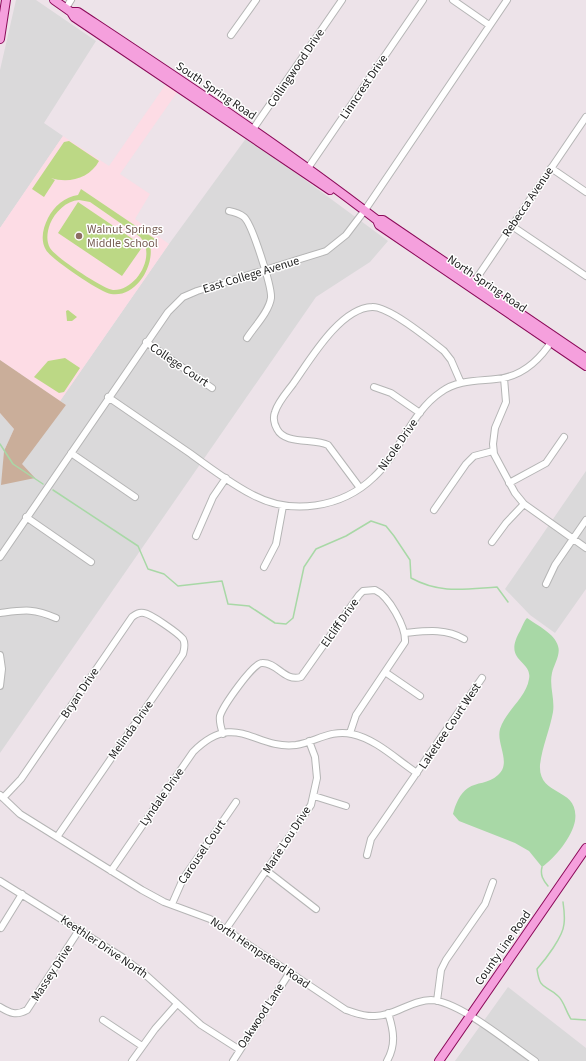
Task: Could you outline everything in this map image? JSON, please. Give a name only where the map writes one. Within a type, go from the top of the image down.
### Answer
[{"type":"main road","points":[[0,39],[6,0]]},
{"type":"main road","name":"South Spring Road","points":[[54,0],[68,10],[74,17],[110,37],[250,132],[340,196],[345,197],[365,210]]},
{"type":"main road","name":"North Spring Road","points":[[365,210],[377,220],[379,225],[472,284],[553,339],[586,358]]},
{"type":"main road","name":"North Spring Road","points":[[553,339],[586,366]]},
{"type":"main road","name":"County Line Road","points":[[439,1061],[586,848]]},
{"type":"street","points":[[68,10],[71,0]]},
{"type":"street","points":[[231,35],[256,0]]},
{"type":"street","name":"Collingwood Drive","points":[[250,132],[342,0]]},
{"type":"street","name":"Linncrest Drive","points":[[306,171],[422,0]]},
{"type":"street","points":[[453,0],[489,25]]},
{"type":"street","name":"East College Avenue","points":[[0,557],[108,397],[168,312],[183,297],[211,286],[326,251],[346,235],[365,210],[507,0]]},
{"type":"street","name":"Rebecca Avenue","points":[[472,284],[586,117]]},
{"type":"street","points":[[551,168],[586,192]]},
{"type":"street","points":[[229,211],[236,212],[244,217],[253,231],[271,291],[271,299],[266,310],[247,338]]},
{"type":"street","points":[[512,226],[586,276]]},
{"type":"street","points":[[360,488],[328,445],[322,442],[293,439],[284,436],[277,430],[274,419],[278,405],[323,340],[351,316],[365,308],[381,308],[444,351],[451,360],[461,383]]},
{"type":"street","name":"Nicole Drive","points":[[108,397],[251,495],[284,506],[301,507],[330,503],[360,488],[382,469],[420,413],[428,403],[441,392],[461,383],[504,378],[529,367],[541,357],[553,339]]},
{"type":"street","name":"College Court","points":[[146,342],[212,388]]},
{"type":"street","points":[[504,378],[506,402],[495,428],[493,451],[509,483],[524,504],[586,548]]},
{"type":"street","points":[[374,387],[390,393],[420,413]]},
{"type":"street","points":[[509,483],[546,463],[564,437]]},
{"type":"street","points":[[434,510],[466,464],[474,456],[493,451]]},
{"type":"street","points":[[70,453],[135,497]]},
{"type":"street","points":[[196,536],[213,497],[226,478]]},
{"type":"street","points":[[492,542],[506,523],[524,504]]},
{"type":"street","points":[[264,567],[276,544],[284,506]]},
{"type":"street","points":[[26,517],[91,562]]},
{"type":"street","points":[[546,584],[551,571],[586,520]]},
{"type":"street","name":"Elcliff Drive","points":[[223,734],[220,715],[248,672],[258,663],[264,663],[288,677],[294,679],[300,677],[363,591],[369,589],[381,592],[405,633]]},
{"type":"street","points":[[0,613],[24,610],[40,611],[56,618]]},
{"type":"street","name":"Bryan Drive","points":[[1,796],[21,779],[132,617],[138,613],[144,613],[166,626]]},
{"type":"street","name":"Melinda Drive","points":[[58,837],[183,654],[185,645],[183,639],[166,626]]},
{"type":"street","points":[[350,733],[356,715],[405,642],[405,633],[440,630],[455,634],[464,639]]},
{"type":"street","points":[[0,655],[2,669],[0,686]]},
{"type":"street","points":[[385,672],[420,696]]},
{"type":"street","name":"Laketree Court West","points":[[367,855],[371,839],[482,678]]},
{"type":"street","points":[[223,734],[230,732],[243,733],[273,742],[297,745],[336,732],[350,733],[373,743],[417,773]]},
{"type":"street","name":"Lyndale Drive","points":[[111,871],[193,752],[215,736],[223,734]]},
{"type":"street","name":"Marie Lou Drive","points":[[226,929],[302,820],[314,796],[317,778],[316,757],[309,741]]},
{"type":"street","name":"North Hempstead Road","points":[[1,796],[20,814],[111,871],[153,897],[202,915],[226,929],[346,1010],[366,1016],[376,1016],[421,1001],[437,1000],[454,1006],[535,1061]]},
{"type":"street","points":[[314,796],[346,806]]},
{"type":"street","name":"Carousel Court","points":[[172,904],[183,879],[236,802]]},
{"type":"street","points":[[267,871],[316,909]]},
{"type":"street","name":"Keethler Drive North","points":[[0,881],[122,957],[148,977],[200,1025],[240,1050]]},
{"type":"street","points":[[437,1000],[441,970],[446,960],[485,904],[493,882]]},
{"type":"street","points":[[1,928],[22,894]]},
{"type":"street","name":"Massey Drive","points":[[0,1007],[12,1014],[20,1014],[27,1010],[80,930]]},
{"type":"street","name":"Oakwood Lane","points":[[233,1061],[290,972]]},
{"type":"street","points":[[132,1061],[142,1046],[177,1004]]},
{"type":"street","points":[[387,1061],[392,1052],[394,1043],[394,1034],[388,1013]]},
{"type":"street","points":[[103,1020],[142,1046]]},
{"type":"shaded area","points":[[16,0],[36,0],[96,41],[44,123],[63,136],[0,228],[0,70]]},
{"type":"shaded area","name":"Walnut Springs Middle School","points":[[166,84],[178,91],[120,174],[150,194],[135,219],[169,244],[60,401],[0,360],[0,228],[63,136],[109,166]]},
{"type":"shaded area","points":[[247,137],[388,241],[370,262],[316,297],[0,753],[0,413],[14,429],[4,451],[2,484],[66,405],[60,401],[169,244]]},
{"type":"shaded area","points":[[69,141],[99,161],[90,172],[78,178],[72,180],[58,180],[51,178],[55,180],[44,197],[32,189],[64,142]]},
{"type":"shaded area","points":[[81,189],[158,241],[155,247],[150,244],[150,262],[142,279],[136,286],[128,291],[120,294],[111,294],[97,288],[66,268],[46,250],[43,242],[43,234],[50,214],[64,200],[78,195]],"holes":[[[79,200],[90,202],[139,236],[144,243],[146,252],[142,270],[137,278],[122,289],[113,290],[90,279],[69,265],[50,248],[47,236],[52,220],[58,211],[70,202]]]},
{"type":"shaded area","points":[[78,202],[143,246],[122,276],[58,233]]},
{"type":"shaded area","points":[[68,310],[77,317],[72,321],[67,321],[66,311]]},
{"type":"shaded area","points":[[65,358],[80,368],[64,392],[59,393],[34,377],[48,361]]},
{"type":"shaded area","points":[[0,360],[66,405],[22,464],[35,478],[1,485],[4,451],[14,429],[0,413]]},
{"type":"shaded area","points":[[586,471],[586,589],[555,633],[530,615],[505,589]]},
{"type":"shaded area","points":[[527,618],[550,634],[559,649],[551,678],[553,712],[541,758],[541,775],[545,783],[571,802],[575,810],[575,821],[567,840],[557,853],[542,867],[529,851],[515,843],[459,821],[453,814],[458,800],[465,790],[471,786],[494,778],[502,770],[504,765],[499,735],[500,729],[503,722],[524,692],[529,679],[527,668],[519,660],[514,649],[515,641]]},
{"type":"shaded area","points":[[508,987],[586,1048],[586,1061],[455,1061]]},
{"type":"waterway","points":[[0,444],[13,464],[43,484]]},
{"type":"waterway","points":[[53,490],[138,546],[148,569],[164,574],[178,586],[222,581],[228,604],[249,606],[275,623],[286,624],[293,618],[304,567],[316,549],[346,536],[371,521],[386,526],[394,536],[410,560],[411,578],[422,583],[443,588],[463,589],[497,587],[508,602]]},
{"type":"waterway","points":[[542,867],[542,877],[548,886]]},
{"type":"waterway","points":[[563,902],[563,929],[553,948],[537,969],[538,976],[542,984],[560,998],[571,1019],[586,1020]]},
{"type":"place","name":"Walnut Springs Middle School","points":[[79,236]]}]
